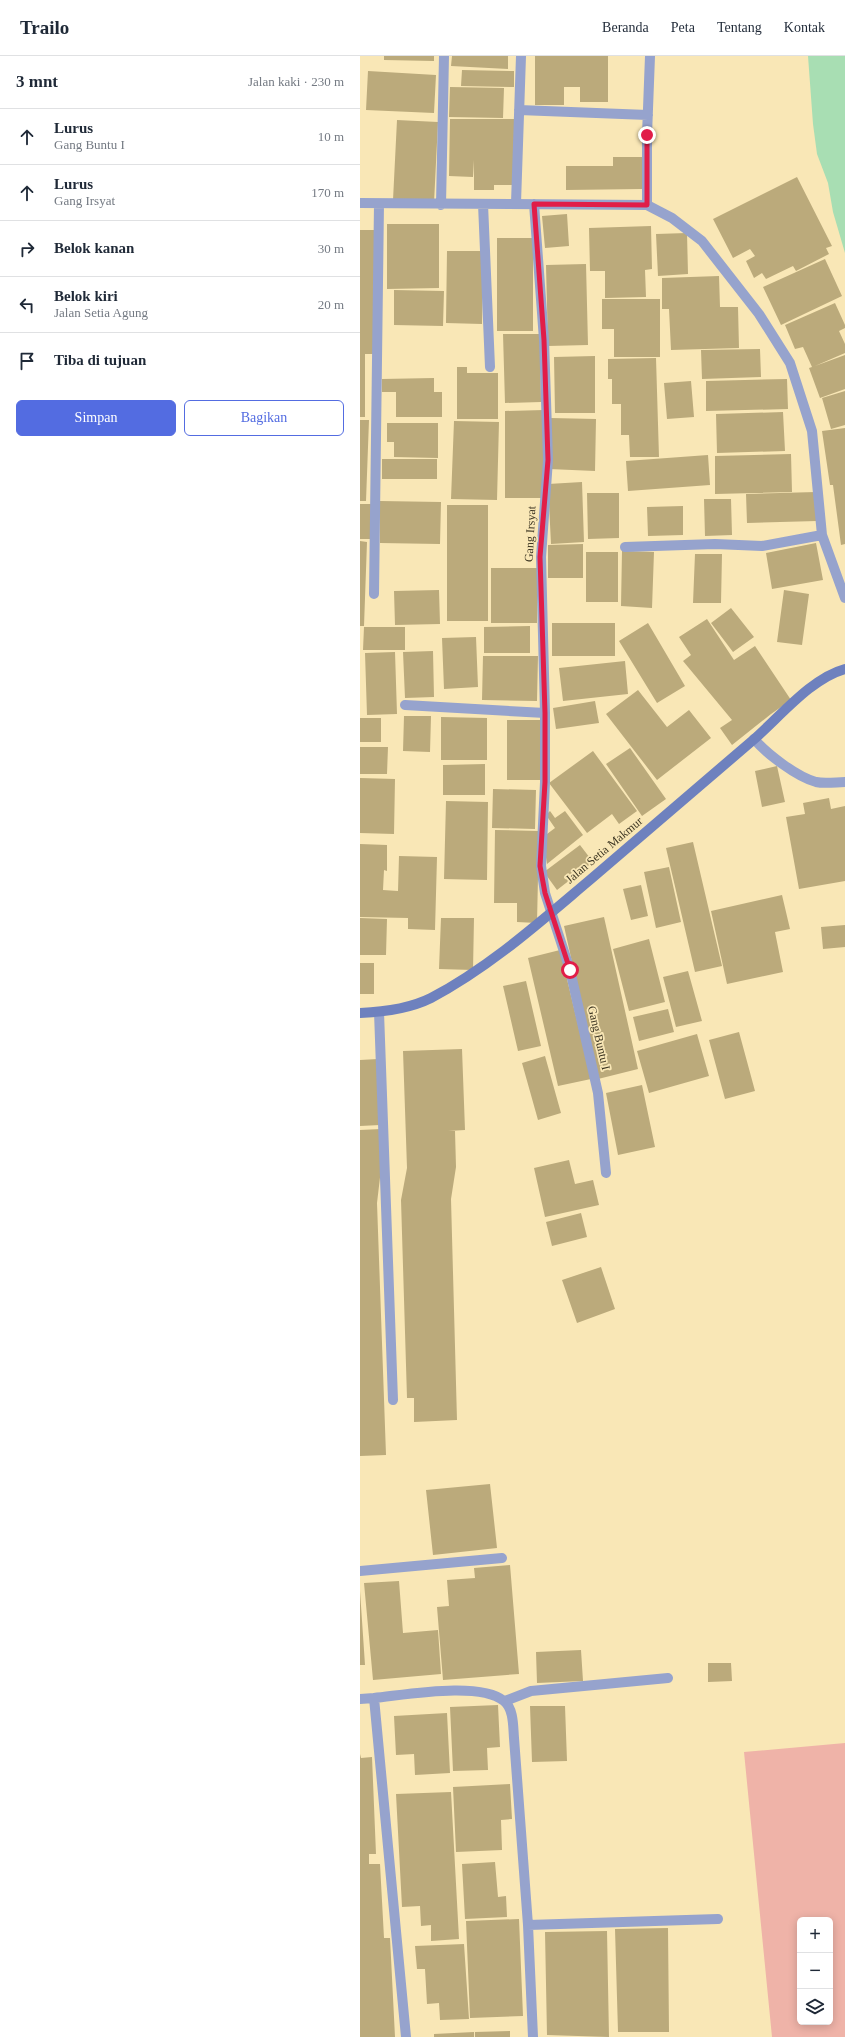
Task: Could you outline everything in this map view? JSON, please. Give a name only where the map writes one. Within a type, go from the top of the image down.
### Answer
[{"type":"main road","name":"Jalan Setia Makmur","points":[[360,1014],[379,1012],[407,1006],[430,998],[502,952],[552,912],[754,739],[804,694],[834,672],[845,669]]},
{"type":"street","points":[[440,205],[444,56]]},
{"type":"street","points":[[516,203],[521,56]]},
{"type":"street","points":[[647,205],[650,56]]},
{"type":"street","points":[[519,110],[648,115]]},
{"type":"street","points":[[360,204],[440,205],[516,203],[647,205],[672,218],[702,242],[759,314],[790,363],[812,431],[822,536],[845,598]]},
{"type":"street","points":[[374,594],[379,204]]},
{"type":"street","points":[[483,204],[490,367]]},
{"type":"street","name":"Gang Irsyat","points":[[534,204],[544,340],[548,460],[540,557],[545,713],[545,782],[540,866],[545,893],[552,912]]},
{"type":"street","points":[[625,547],[716,544],[762,546],[822,536]]},
{"type":"street","points":[[405,705],[545,713]]},
{"type":"street","points":[[754,739],[765,752],[788,768],[816,782],[845,782]]},
{"type":"street","name":"Gang Buntu I","points":[[552,912],[570,970],[598,1093],[606,1173]]},
{"type":"street","points":[[379,1012],[393,1400]]},
{"type":"street","points":[[360,1571],[502,1558]]},
{"type":"street","points":[[505,1701],[531,1691],[668,1678]]},
{"type":"street","points":[[360,1699],[441,1691],[476,1690],[493,1694],[505,1701],[512,1717],[514,1738],[528,1925],[533,2037]]},
{"type":"street","points":[[374,1698],[406,2037]]},
{"type":"street","points":[[528,1925],[718,1919]]},
{"type":"shaded area","points":[[808,56],[845,56],[845,253],[833,212],[828,183],[817,154],[813,124]]},
{"type":"shaded area","points":[[845,1743],[845,2037],[772,2037],[744,1752]]},
{"type":"building","points":[[384,56],[434,56],[434,61],[384,60]]},
{"type":"building","points":[[452,56],[508,56],[508,69],[451,66]]},
{"type":"building","points":[[535,56],[608,56],[608,102],[580,102],[580,87],[564,87],[564,105],[535,105]]},
{"type":"building","points":[[462,70],[514,71],[514,87],[461,86]]},
{"type":"building","points":[[368,71],[436,75],[434,113],[366,110]]},
{"type":"building","points":[[450,87],[504,88],[503,118],[449,117]]},
{"type":"building","points":[[450,119],[514,119],[514,185],[494,185],[494,190],[474,190],[474,160],[473,177],[449,176]]},
{"type":"building","points":[[397,120],[438,122],[434,203],[393,200]]},
{"type":"building","points":[[613,157],[642,157],[642,189],[566,190],[566,166],[613,166]]},
{"type":"building","points":[[797,177],[832,246],[826,248],[829,254],[796,271],[793,266],[766,279],[762,273],[754,278],[746,261],[755,256],[750,249],[733,258],[713,219]]},
{"type":"building","points":[[567,214],[569,246],[545,248],[542,216]]},
{"type":"building","points":[[387,224],[439,224],[439,288],[387,289]]},
{"type":"building","points":[[651,226],[652,269],[645,270],[646,297],[605,298],[605,271],[590,271],[589,228]]},
{"type":"building","points":[[360,230],[375,230],[374,354],[365,354],[365,417],[360,417]]},
{"type":"building","points":[[687,233],[688,274],[658,276],[656,234]]},
{"type":"building","points":[[497,238],[533,238],[533,331],[497,331]]},
{"type":"building","points":[[447,251],[483,251],[482,324],[446,323]]},
{"type":"building","points":[[825,259],[842,296],[781,325],[763,287]]},
{"type":"building","points":[[586,264],[588,345],[548,346],[546,265]]},
{"type":"building","points":[[719,276],[720,307],[738,307],[739,348],[671,350],[669,309],[662,309],[662,278]]},
{"type":"building","points":[[394,290],[444,291],[443,326],[394,325]]},
{"type":"building","points":[[602,299],[660,299],[660,357],[614,357],[614,329],[602,329]]},
{"type":"building","points":[[835,303],[845,325],[845,328],[839,331],[845,344],[845,353],[815,366],[845,355],[845,389],[820,398],[809,368],[812,367],[803,347],[795,349],[785,325]]},
{"type":"building","points":[[503,334],[540,334],[541,402],[505,403]]},
{"type":"building","points":[[760,349],[761,377],[702,379],[701,350]]},
{"type":"building","points":[[595,356],[595,413],[555,413],[554,357]]},
{"type":"building","points":[[656,358],[659,457],[630,457],[629,435],[621,435],[621,404],[612,404],[612,379],[608,379],[608,359]]},
{"type":"building","points":[[457,367],[467,367],[467,373],[498,373],[498,419],[457,419]]},
{"type":"building","points":[[434,378],[434,392],[442,392],[442,417],[396,417],[396,392],[382,392],[382,379]]},
{"type":"building","points":[[787,379],[788,409],[706,411],[706,381]]},
{"type":"building","points":[[691,381],[694,417],[667,419],[664,383]]},
{"type":"building","points":[[845,391],[845,425],[831,429],[822,398]]},
{"type":"building","points":[[544,410],[545,498],[505,498],[505,411]]},
{"type":"building","points":[[783,412],[785,451],[717,453],[716,414]]},
{"type":"building","points":[[550,418],[596,419],[595,471],[549,469]]},
{"type":"building","points":[[360,420],[369,420],[366,501],[360,501]]},
{"type":"building","points":[[454,421],[499,422],[497,500],[451,499]]},
{"type":"building","points":[[387,423],[438,423],[438,458],[394,457],[394,442],[387,442]]},
{"type":"building","points":[[845,428],[845,544],[841,545],[833,485],[830,485],[822,431]]},
{"type":"building","points":[[791,454],[792,492],[715,494],[715,456]]},
{"type":"building","points":[[708,455],[710,485],[628,491],[626,461]]},
{"type":"building","points":[[382,459],[437,459],[437,479],[382,479]]},
{"type":"building","points":[[582,482],[584,542],[551,544],[548,484]]},
{"type":"building","points":[[816,492],[817,521],[747,523],[746,494]]},
{"type":"building","points":[[587,493],[619,493],[619,538],[588,539]]},
{"type":"building","points":[[704,499],[731,499],[732,535],[705,536]]},
{"type":"building","points":[[380,501],[441,502],[440,544],[380,543]]},
{"type":"building","points":[[360,504],[371,504],[370,539],[360,539]]},
{"type":"building","points":[[447,505],[488,505],[488,621],[447,621]]},
{"type":"building","points":[[683,506],[683,535],[648,536],[647,507]]},
{"type":"building","points":[[360,541],[367,542],[364,626],[360,626]]},
{"type":"building","points":[[816,543],[823,580],[772,589],[766,553]]},
{"type":"building","points":[[583,544],[583,578],[548,578],[548,545]]},
{"type":"building","points":[[622,551],[654,552],[652,608],[621,606]]},
{"type":"building","points":[[586,552],[618,552],[618,602],[586,602]]},
{"type":"building","points":[[695,554],[722,554],[721,603],[693,603]]},
{"type":"building","points":[[491,568],[537,568],[537,623],[491,623]]},
{"type":"building","points":[[439,590],[440,624],[395,625],[394,591]]},
{"type":"building","points":[[784,590],[809,594],[802,645],[777,642]]},
{"type":"building","points":[[731,608],[754,637],[733,652],[711,623]]},
{"type":"building","points":[[707,619],[734,660],[755,646],[791,700],[732,745],[720,728],[732,720],[683,661],[691,655],[679,637]]},
{"type":"building","points":[[552,623],[615,623],[615,656],[552,656]]},
{"type":"building","points":[[648,623],[685,686],[657,703],[619,641]]},
{"type":"building","points":[[530,626],[530,653],[484,653],[484,627]]},
{"type":"building","points":[[364,627],[405,627],[405,650],[363,650]]},
{"type":"building","points":[[476,637],[478,687],[444,689],[442,638]]},
{"type":"building","points":[[433,651],[434,697],[405,698],[403,652]]},
{"type":"building","points":[[395,652],[397,714],[367,715],[365,653]]},
{"type":"building","points":[[483,656],[538,656],[537,701],[482,700]]},
{"type":"building","points":[[625,661],[628,694],[563,701],[559,668]]},
{"type":"building","points":[[638,690],[667,727],[689,710],[711,738],[657,780],[606,714]]},
{"type":"building","points":[[595,701],[599,723],[556,729],[553,708]]},
{"type":"building","points":[[404,716],[431,716],[430,752],[403,751]]},
{"type":"building","points":[[441,717],[487,718],[487,760],[441,760]]},
{"type":"building","points":[[360,718],[381,718],[381,742],[360,742]]},
{"type":"building","points":[[507,720],[542,720],[542,780],[507,780]]},
{"type":"building","points":[[360,747],[388,747],[387,774],[360,774]]},
{"type":"building","points":[[630,748],[666,799],[642,816],[606,764]]},
{"type":"building","points":[[593,751],[637,811],[619,824],[612,814],[587,833],[549,783]]},
{"type":"building","points":[[485,764],[485,795],[443,795],[443,765]]},
{"type":"building","points":[[777,766],[785,802],[762,807],[755,771]]},
{"type":"building","points":[[360,778],[395,779],[394,834],[360,833]]},
{"type":"building","points":[[493,789],[536,790],[535,829],[492,828]]},
{"type":"building","points":[[829,798],[831,809],[845,806],[845,881],[799,889],[786,817],[805,814],[803,803]]},
{"type":"building","points":[[446,801],[488,802],[487,880],[444,879]]},
{"type":"building","points":[[550,811],[555,818],[565,811],[583,835],[547,864],[543,837],[555,828],[546,815]]},
{"type":"building","points":[[495,830],[539,831],[537,923],[517,922],[517,903],[494,903]]},
{"type":"building","points":[[693,842],[722,966],[695,972],[666,848]]},
{"type":"building","points":[[360,844],[387,845],[387,871],[384,870],[383,890],[398,891],[399,856],[437,857],[435,930],[408,929],[408,918],[360,917]]},
{"type":"building","points":[[580,845],[593,862],[557,890],[544,872]]},
{"type":"building","points":[[669,867],[681,922],[656,928],[644,872]]},
{"type":"building","points":[[641,885],[648,916],[631,920],[623,889]]},
{"type":"building","points":[[782,895],[790,929],[775,932],[783,972],[727,984],[711,911]]},
{"type":"building","points":[[604,917],[638,1069],[598,1079],[564,926]]},
{"type":"building","points":[[360,918],[387,919],[386,955],[360,955]]},
{"type":"building","points":[[441,918],[474,918],[473,970],[439,969]]},
{"type":"building","points":[[845,925],[845,947],[823,949],[821,927]]},
{"type":"building","points":[[649,939],[665,1002],[629,1011],[613,949]]},
{"type":"building","points":[[560,950],[591,1079],[558,1086],[528,958]]},
{"type":"building","points":[[360,963],[374,963],[374,994],[360,994]]},
{"type":"building","points":[[688,971],[702,1021],[676,1027],[663,977]]},
{"type":"building","points":[[526,981],[541,1046],[518,1051],[503,986]]},
{"type":"building","points":[[668,1009],[674,1032],[639,1041],[633,1017]]},
{"type":"building","points":[[739,1032],[755,1091],[725,1099],[709,1040]]},
{"type":"building","points":[[697,1034],[709,1076],[649,1093],[637,1051]]},
{"type":"building","points":[[462,1049],[465,1130],[448,1131],[455,1131],[456,1167],[451,1199],[457,1420],[414,1422],[414,1398],[407,1398],[401,1200],[407,1168],[403,1051]]},
{"type":"building","points":[[545,1056],[561,1113],[538,1120],[522,1063]]},
{"type":"building","points":[[378,1059],[380,1125],[360,1126],[360,1060]]},
{"type":"building","points":[[642,1085],[655,1147],[618,1155],[606,1093]]},
{"type":"building","points":[[381,1129],[381,1169],[377,1203],[386,1455],[360,1456],[360,1130]]},
{"type":"building","points":[[569,1160],[575,1184],[593,1180],[599,1205],[545,1217],[534,1168]]},
{"type":"building","points":[[581,1213],[587,1237],[552,1246],[546,1222]]},
{"type":"building","points":[[601,1267],[615,1309],[577,1323],[562,1280]]},
{"type":"building","points":[[490,1484],[497,1548],[433,1555],[426,1490]]},
{"type":"building","points":[[510,1565],[519,1674],[443,1680],[437,1607],[449,1606],[447,1580],[475,1578],[474,1568]]},
{"type":"building","points":[[399,1581],[403,1633],[438,1630],[441,1674],[373,1680],[364,1583]]},
{"type":"building","points":[[360,1591],[365,1665],[360,1665]]},
{"type":"building","points":[[581,1650],[583,1681],[537,1683],[536,1652]]},
{"type":"building","points":[[708,1663],[731,1663],[732,1681],[708,1682]]},
{"type":"building","points":[[498,1705],[500,1747],[487,1748],[488,1770],[453,1771],[450,1707]]},
{"type":"building","points":[[530,1706],[565,1706],[567,1761],[532,1762]]},
{"type":"building","points":[[447,1713],[450,1773],[415,1775],[414,1754],[396,1755],[394,1716]]},
{"type":"building","points":[[360,1754],[361,1758],[372,1757],[376,1854],[369,1854],[369,1864],[380,1864],[384,1938],[390,1938],[395,2037],[360,2037]]},
{"type":"building","points":[[510,1784],[512,1819],[501,1820],[502,1850],[456,1852],[453,1787]]},
{"type":"building","points":[[451,1792],[459,1939],[431,1941],[431,1925],[421,1926],[420,1906],[402,1907],[396,1794]]},
{"type":"building","points":[[495,1862],[498,1897],[506,1896],[507,1917],[465,1919],[462,1864]]},
{"type":"building","points":[[519,1919],[523,2016],[470,2018],[466,1921]]},
{"type":"building","points":[[668,1928],[669,2032],[618,2032],[615,1929]]},
{"type":"building","points":[[607,1931],[609,2037],[547,2035],[545,1932]]},
{"type":"building","points":[[464,1944],[469,2019],[440,2020],[439,2003],[427,2004],[425,1969],[417,1969],[415,1946]]},
{"type":"building","points":[[510,2031],[510,2037],[475,2037],[475,2032]]},
{"type":"building","points":[[474,2032],[474,2037],[434,2037],[434,2034]]},
{"type":"route","points":[[570,970],[545,893],[540,866],[545,782],[545,713],[540,557],[548,460],[544,340],[534,204],[647,205],[647,135]]}]
